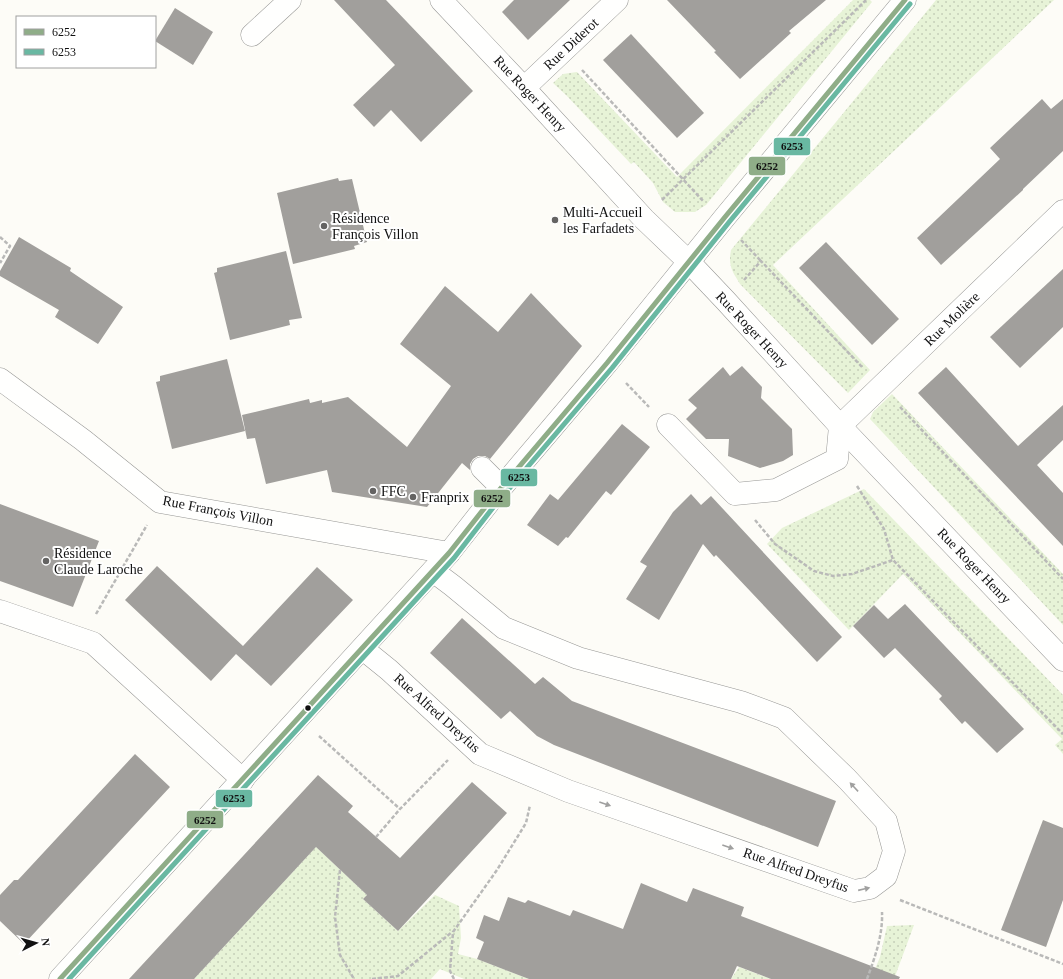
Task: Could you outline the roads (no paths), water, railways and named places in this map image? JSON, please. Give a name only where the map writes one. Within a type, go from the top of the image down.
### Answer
[{"type":"street","points":[[252,35],[290,0]]},
{"type":"street","name":"Rue Roger Henry","points":[[441,0],[644,219],[689,262],[731,306],[840,426],[1063,660]]},
{"type":"street","name":"Rue Diderot","points":[[524,88],[617,0]]},
{"type":"street","points":[[60,979],[300,718],[449,553],[501,488],[607,363],[725,217],[905,0]]},
{"type":"street","name":"Rue Molière","points":[[840,426],[1063,211]]},
{"type":"street","name":"Rue François Villon","points":[[0,379],[83,440],[160,502],[449,553]]},
{"type":"street","points":[[668,426],[735,494],[776,490],[837,459],[840,426]]},
{"type":"street","points":[[482,468],[501,488]]},
{"type":"street","name":"Rue Alfred Dreyfus","points":[[363,648],[480,754],[537,779],[854,891],[875,890],[886,876],[894,851],[886,821],[847,779],[784,718],[741,702],[578,658],[504,628],[433,571]]},
{"type":"street","points":[[0,611],[94,643],[243,780]]},
{"type":"place","name":"Multi-Accueil les Farfadets","points":[[555,220]]},
{"type":"place","name":"Résidence François Villon","points":[[324,226]]},
{"type":"place","name":"FFC","points":[[373,491]]},
{"type":"place","name":"Franprix","points":[[413,497]]},
{"type":"place","name":"Résidence Claude Laroche","points":[[46,561]]}]
